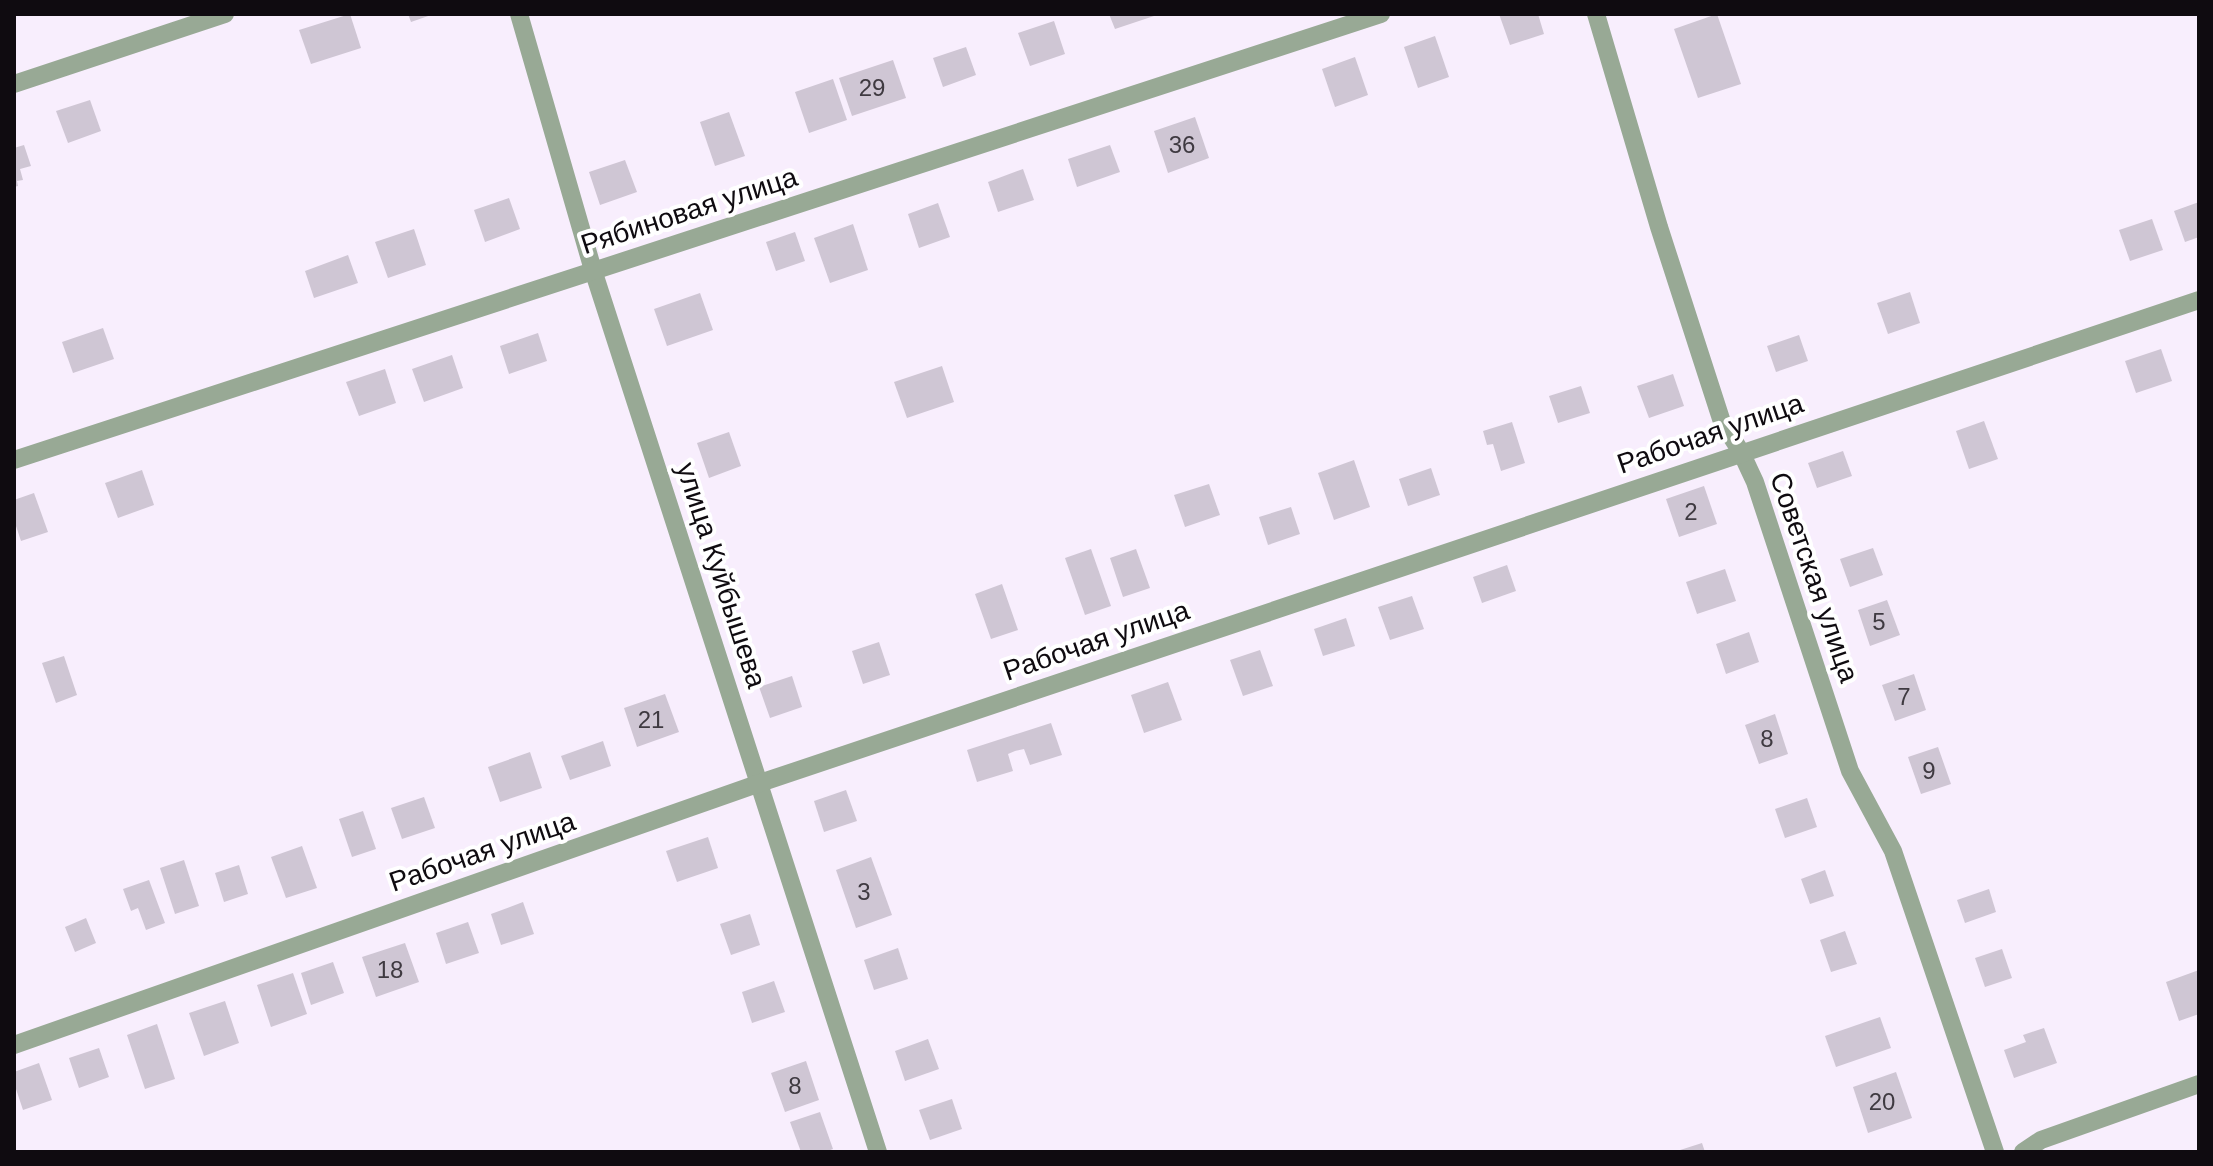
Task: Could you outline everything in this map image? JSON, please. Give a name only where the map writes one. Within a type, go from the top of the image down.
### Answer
[{"type":"street","points":[[14,84],[225,14]]},
{"type":"street","name":"улица Куйбышева","points":[[519,14],[593,270],[878,1152]]},
{"type":"street","name":"Рябиновая улица","points":[[14,460],[1381,14]]},
{"type":"street","name":"Советская улица","points":[[1596,14],[1659,227],[1722,422],[1755,482],[1850,771],[1893,851],[1995,1152]]},
{"type":"street","name":"Рабочая улица","points":[[14,1045],[760,783],[2199,300]]},
{"type":"street","points":[[2023,1152],[2041,1140],[2199,1084]]},
{"type":"building","points":[[350,14],[361,48],[311,64],[299,30]]},
{"type":"building","points":[[408,14],[434,14],[411,22]]},
{"type":"building","points":[[1109,14],[1157,14],[1157,15],[1115,29]]},
{"type":"building","points":[[1499,14],[1538,14],[1544,34],[1510,45]]},
{"type":"building","points":[[1717,14],[1741,84],[1698,98],[1674,29]]},
{"type":"building","points":[[1054,21],[1065,54],[1030,66],[1018,33]]},
{"type":"building","points":[[1435,36],[1449,77],[1418,88],[1404,47]]},
{"type":"building","points":[[966,47],[976,75],[943,87],[933,58]]},
{"type":"building","points":[[1355,57],[1368,95],[1335,107],[1322,69]]},
{"type":"building","points":[[893,60],[906,98],[852,116],[839,78]]},
{"type":"building","points":[[833,79],[847,120],[809,133],[795,92]]},
{"type":"building","points":[[90,100],[101,131],[68,143],[56,111]]},
{"type":"building","points":[[729,112],[745,156],[715,166],[700,122]]},
{"type":"building","points":[[1195,117],[1209,158],[1168,173],[1154,131]]},
{"type":"building","points":[[24,145],[31,166],[20,169],[23,180],[17,181],[18,186],[14,187],[14,148]]},
{"type":"building","points":[[1110,145],[1120,172],[1077,187],[1068,159]]},
{"type":"building","points":[[625,160],[637,192],[600,205],[589,172]]},
{"type":"building","points":[[1023,169],[1034,200],[998,212],[988,182]]},
{"type":"building","points":[[509,198],[520,229],[485,242],[474,210]]},
{"type":"building","points":[[2199,202],[2199,237],[2185,242],[2174,211]]},
{"type":"building","points":[[938,203],[950,237],[919,248],[908,214]]},
{"type":"building","points":[[2152,219],[2163,250],[2130,261],[2119,230]]},
{"type":"building","points":[[853,224],[868,270],[830,283],[814,238]]},
{"type":"building","points":[[414,229],[426,265],[388,278],[375,242]]},
{"type":"building","points":[[795,232],[805,261],[776,271],[766,242]]},
{"type":"building","points":[[348,255],[358,283],[314,298],[305,271]]},
{"type":"building","points":[[1910,292],[1920,323],[1888,334],[1877,303]]},
{"type":"building","points":[[700,293],[713,330],[667,346],[654,309]]},
{"type":"building","points":[[103,328],[114,359],[73,373],[62,342]]},
{"type":"building","points":[[538,333],[547,361],[509,374],[500,346]]},
{"type":"building","points":[[1799,335],[1808,361],[1776,372],[1767,346]]},
{"type":"building","points":[[2161,349],[2172,381],[2136,393],[2125,361]]},
{"type":"building","points":[[452,355],[463,388],[424,402],[412,369]]},
{"type":"building","points":[[942,366],[954,402],[907,418],[894,382]]},
{"type":"building","points":[[385,369],[396,403],[359,416],[346,382]]},
{"type":"building","points":[[1673,374],[1684,406],[1649,418],[1637,386]]},
{"type":"building","points":[[1581,386],[1590,413],[1558,423],[1549,396]]},
{"type":"building","points":[[1984,421],[1998,459],[1969,469],[1956,431]]},
{"type":"building","points":[[1512,422],[1525,463],[1501,471],[1493,444],[1487,445],[1483,431]]},
{"type":"building","points":[[729,432],[741,466],[709,478],[697,443]]},
{"type":"building","points":[[1843,451],[1852,476],[1817,488],[1808,463]]},
{"type":"building","points":[[1354,460],[1370,507],[1334,520],[1318,473]]},
{"type":"building","points":[[1431,468],[1440,495],[1408,506],[1399,479]]},
{"type":"building","points":[[142,470],[154,505],[118,518],[105,483]]},
{"type":"building","points":[[1209,484],[1220,515],[1185,527],[1174,495]]},
{"type":"building","points":[[1704,486],[1717,524],[1679,537],[1666,499]]},
{"type":"building","points":[[34,493],[48,532],[21,541],[14,520],[14,500]]},
{"type":"building","points":[[1291,507],[1300,534],[1268,545],[1259,517]]},
{"type":"building","points":[[1873,548],[1883,575],[1850,587],[1840,559]]},
{"type":"building","points":[[1091,549],[1111,606],[1085,615],[1065,558]]},
{"type":"building","points":[[1136,549],[1150,588],[1123,597],[1110,558]]},
{"type":"building","points":[[1507,565],[1516,591],[1482,603],[1473,577]]},
{"type":"building","points":[[1725,569],[1736,601],[1697,614],[1686,582]]},
{"type":"building","points":[[1002,584],[1018,630],[991,639],[975,594]]},
{"type":"building","points":[[1412,596],[1424,629],[1390,640],[1378,607]]},
{"type":"building","points":[[1887,600],[1900,635],[1870,646],[1858,610]]},
{"type":"building","points":[[1346,618],[1355,646],[1323,656],[1314,629]]},
{"type":"building","points":[[1749,632],[1759,662],[1726,674],[1716,644]]},
{"type":"building","points":[[879,642],[890,675],[863,684],[852,651]]},
{"type":"building","points":[[1260,650],[1273,686],[1243,696],[1230,660]]},
{"type":"building","points":[[64,656],[77,695],[56,703],[42,663]]},
{"type":"building","points":[[1914,674],[1926,710],[1895,721],[1882,685]]},
{"type":"building","points":[[792,676],[802,707],[770,718],[759,687]]},
{"type":"building","points":[[1168,682],[1182,720],[1144,733],[1131,695]]},
{"type":"building","points":[[665,694],[679,732],[637,747],[624,708]]},
{"type":"building","points":[[1775,714],[1788,754],[1759,764],[1745,725]]},
{"type":"building","points":[[1051,723],[1062,755],[1030,765],[1024,749],[1015,751],[1008,754],[1013,771],[977,782],[967,750]]},
{"type":"building","points":[[603,741],[611,766],[570,780],[561,756]]},
{"type":"building","points":[[1938,747],[1951,784],[1921,794],[1908,757]]},
{"type":"building","points":[[530,752],[542,788],[500,802],[488,767]]},
{"type":"building","points":[[846,790],[857,821],[824,832],[814,801]]},
{"type":"building","points":[[424,797],[435,828],[402,839],[391,808]]},
{"type":"building","points":[[1807,798],[1817,827],[1785,838],[1775,809]]},
{"type":"building","points":[[363,811],[376,849],[352,857],[339,819]]},
{"type":"building","points":[[708,837],[718,868],[677,882],[666,851]]},
{"type":"building","points":[[302,846],[317,888],[286,898],[271,857]]},
{"type":"building","points":[[871,857],[892,915],[856,928],[836,870]]},
{"type":"building","points":[[184,860],[199,906],[175,914],[160,868]]},
{"type":"building","points":[[239,865],[248,894],[224,902],[215,873]]},
{"type":"building","points":[[1825,870],[1834,896],[1810,904],[1801,879]]},
{"type":"building","points":[[149,880],[165,923],[146,930],[138,908],[131,911],[123,889]]},
{"type":"building","points":[[1989,889],[1996,912],[1965,923],[1957,900]]},
{"type":"building","points":[[523,902],[534,934],[501,945],[491,914]]},
{"type":"building","points":[[750,914],[760,945],[731,955],[720,924]]},
{"type":"building","points":[[86,918],[96,943],[75,952],[65,927]]},
{"type":"building","points":[[468,922],[479,953],[446,964],[436,933]]},
{"type":"building","points":[[1845,931],[1857,964],[1831,972],[1820,940]]},
{"type":"building","points":[[405,943],[419,982],[376,997],[362,957]]},
{"type":"building","points":[[898,948],[908,979],[874,990],[864,960]]},
{"type":"building","points":[[2002,949],[2012,978],[1985,987],[1975,958]]},
{"type":"building","points":[[333,962],[344,993],[311,1005],[301,973]]},
{"type":"building","points":[[2199,970],[2199,1014],[2179,1021],[2166,982]]},
{"type":"building","points":[[293,973],[307,1014],[271,1027],[257,985]]},
{"type":"building","points":[[774,981],[785,1012],[752,1023],[742,992]]},
{"type":"building","points":[[225,1001],[239,1043],[204,1056],[189,1013]]},
{"type":"building","points":[[1880,1017],[1891,1048],[1836,1067],[1825,1036]]},
{"type":"building","points":[[157,1024],[175,1079],[145,1089],[127,1035]]},
{"type":"building","points":[[2044,1028],[2057,1063],[2014,1078],[2004,1050],[2026,1042],[2023,1035]]},
{"type":"building","points":[[928,1039],[939,1069],[905,1081],[895,1051]]},
{"type":"building","points":[[99,1048],[109,1077],[79,1088],[69,1058]]},
{"type":"building","points":[[806,1061],[819,1100],[785,1112],[771,1073]]},
{"type":"building","points":[[39,1063],[52,1100],[23,1110],[14,1083],[14,1072]]},
{"type":"building","points":[[1896,1072],[1912,1118],[1868,1133],[1853,1087]]},
{"type":"building","points":[[952,1099],[962,1129],[930,1140],[919,1110]]},
{"type":"building","points":[[820,1112],[833,1149],[801,1152],[790,1122]]},
{"type":"building","points":[[1702,1143],[1705,1152],[1677,1152],[1677,1151]]}]
